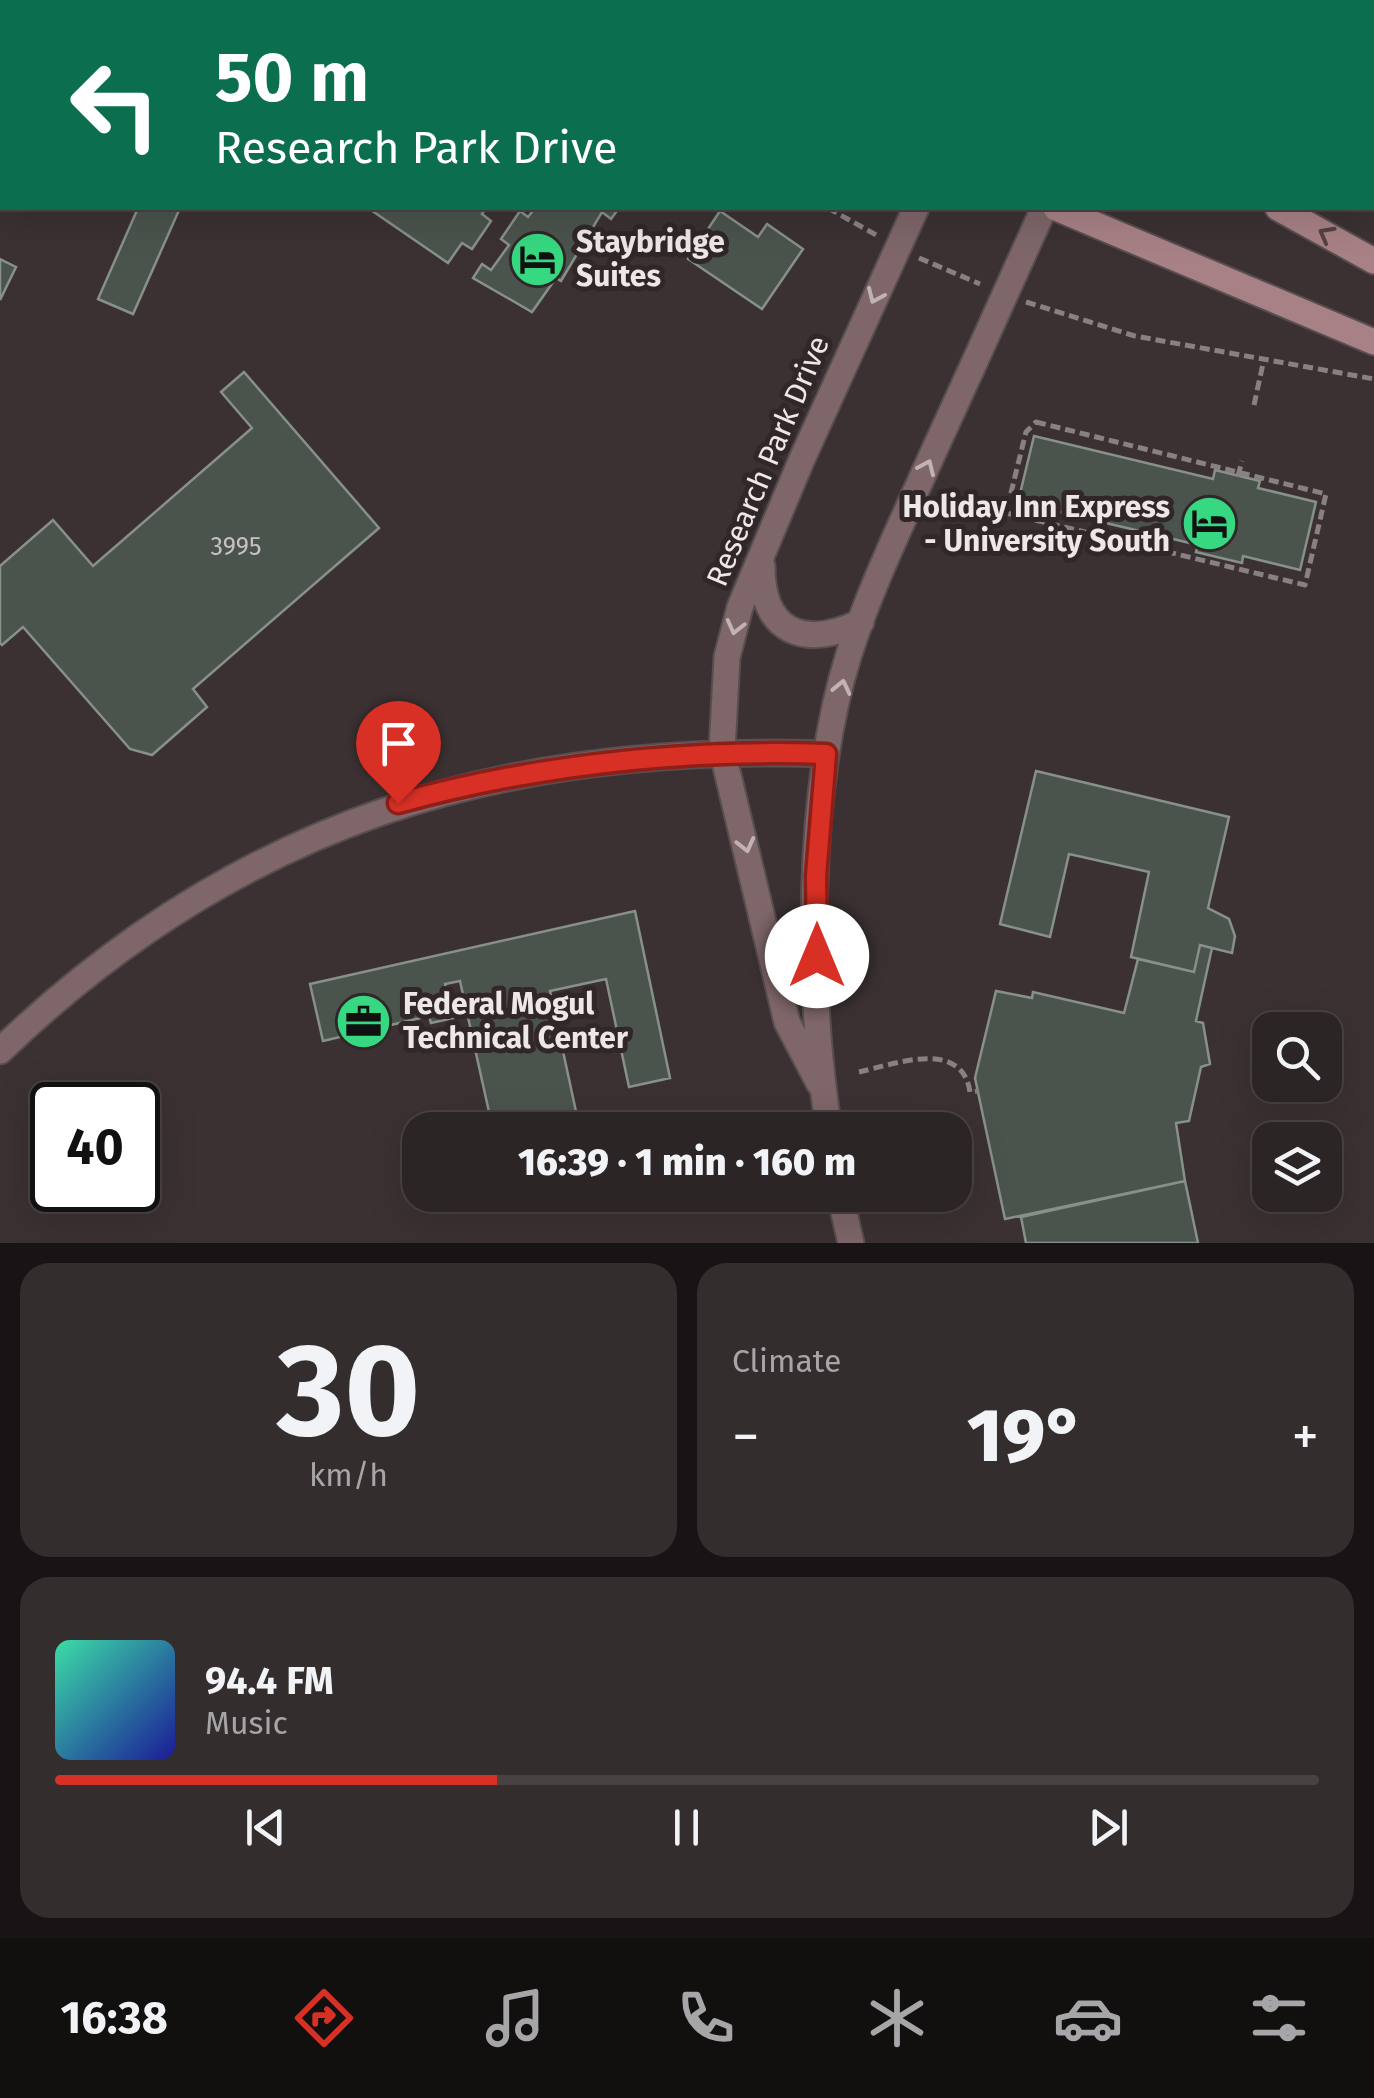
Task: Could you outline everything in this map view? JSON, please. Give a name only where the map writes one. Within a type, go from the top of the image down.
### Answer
[{"type":"main road","points":[[1061,210],[1374,342]]},
{"type":"main road","points":[[1282,210],[1374,260]]},
{"type":"main road","points":[[1165,253],[1374,322]]},
{"type":"street","name":"Research Park Drive","points":[[823,1090],[788,1022],[722,750],[727,658],[740,607],[762,553],[915,210]]},
{"type":"street","name":"Research Park Drive","points":[[826,1112],[816,876],[826,754],[861,622],[1043,210]]},
{"type":"street","points":[[762,553],[762,595],[771,615],[813,636],[831,636],[861,622]]},
{"type":"street","points":[[0,1051],[48,1005],[134,939],[221,881],[306,840],[398,803],[469,783],[637,756],[722,750],[826,754]]},
{"type":"street","points":[[844,1212],[850,1243]]},
{"type":"path","points":[[832,210],[878,236]]},
{"type":"path","points":[[919,258],[980,284]]},
{"type":"path","points":[[1023,301],[1135,336],[1374,379]]},
{"type":"path","points":[[1254,404],[1264,358]]},
{"type":"path","points":[[1036,422],[1239,473],[1326,494],[1305,585],[1006,513],[1026,432],[1036,422]]},
{"type":"path","points":[[1239,473],[1242,462]]},
{"type":"path","points":[[859,1072],[927,1057],[952,1062],[968,1080],[970,1092],[978,1091]]},
{"type":"building","points":[[137,210],[179,210],[133,314],[98,299]]},
{"type":"building","name":"Staybridge Suites","points":[[371,210],[485,210],[482,214],[491,221],[472,249],[462,243],[448,263]]},
{"type":"building","name":"Staybridge Suites","points":[[533,210],[618,210],[611,219],[602,212],[561,281],[556,278],[532,312],[473,278],[482,264],[491,270],[509,245],[501,239],[520,211],[528,217]]},
{"type":"building","points":[[720,211],[758,237],[767,224],[803,249],[762,309],[688,259]]},
{"type":"building","points":[[0,259],[16,267],[0,300]]},
{"type":"building","points":[[244,372],[379,528],[193,689],[207,707],[152,755],[130,749],[23,627],[0,643],[0,566],[53,520],[93,566],[252,428],[221,392]]},
{"type":"building","name":"Holiday Inn Express - University South","points":[[1034,436],[1213,479],[1215,470],[1260,481],[1258,488],[1316,502],[1300,570],[1243,556],[1242,563],[1196,552],[1198,545],[1018,502]]},
{"type":"building","points":[[1036,771],[1229,817],[1208,908],[1229,919],[1235,936],[1232,953],[1200,945],[1194,972],[1131,957],[1149,872],[1069,854],[1050,937],[1000,924]]},
{"type":"building","name":"Federal Mogul Technical Center","points":[[635,911],[670,1078],[629,1087],[606,979],[550,991],[576,1112],[489,1112],[460,981],[445,984],[453,1018],[431,1023],[429,1016],[323,1041],[310,984]]},
{"type":"building","points":[[1200,945],[1212,948],[1196,1021],[1203,1023],[1210,1064],[1201,1067],[1189,1121],[1176,1123],[1185,1181],[1005,1219],[975,1078],[996,991],[1032,998],[1033,992],[1124,1013],[1138,959],[1194,972]]},
{"type":"building","points":[[1185,1181],[1198,1243],[1026,1243],[1021,1217]]},
{"type":"place","name":"Staybridge Suites","points":[[537,259]]},
{"type":"place","name":"Holiday Inn Express - University South","points":[[1209,524]]},
{"type":"place","name":"Federal Mogul Technical Center","points":[[364,1021]]},
{"type":"route","points":[[398,803],[498,777],[637,756],[722,750],[826,754],[816,876],[817,956]]}]
